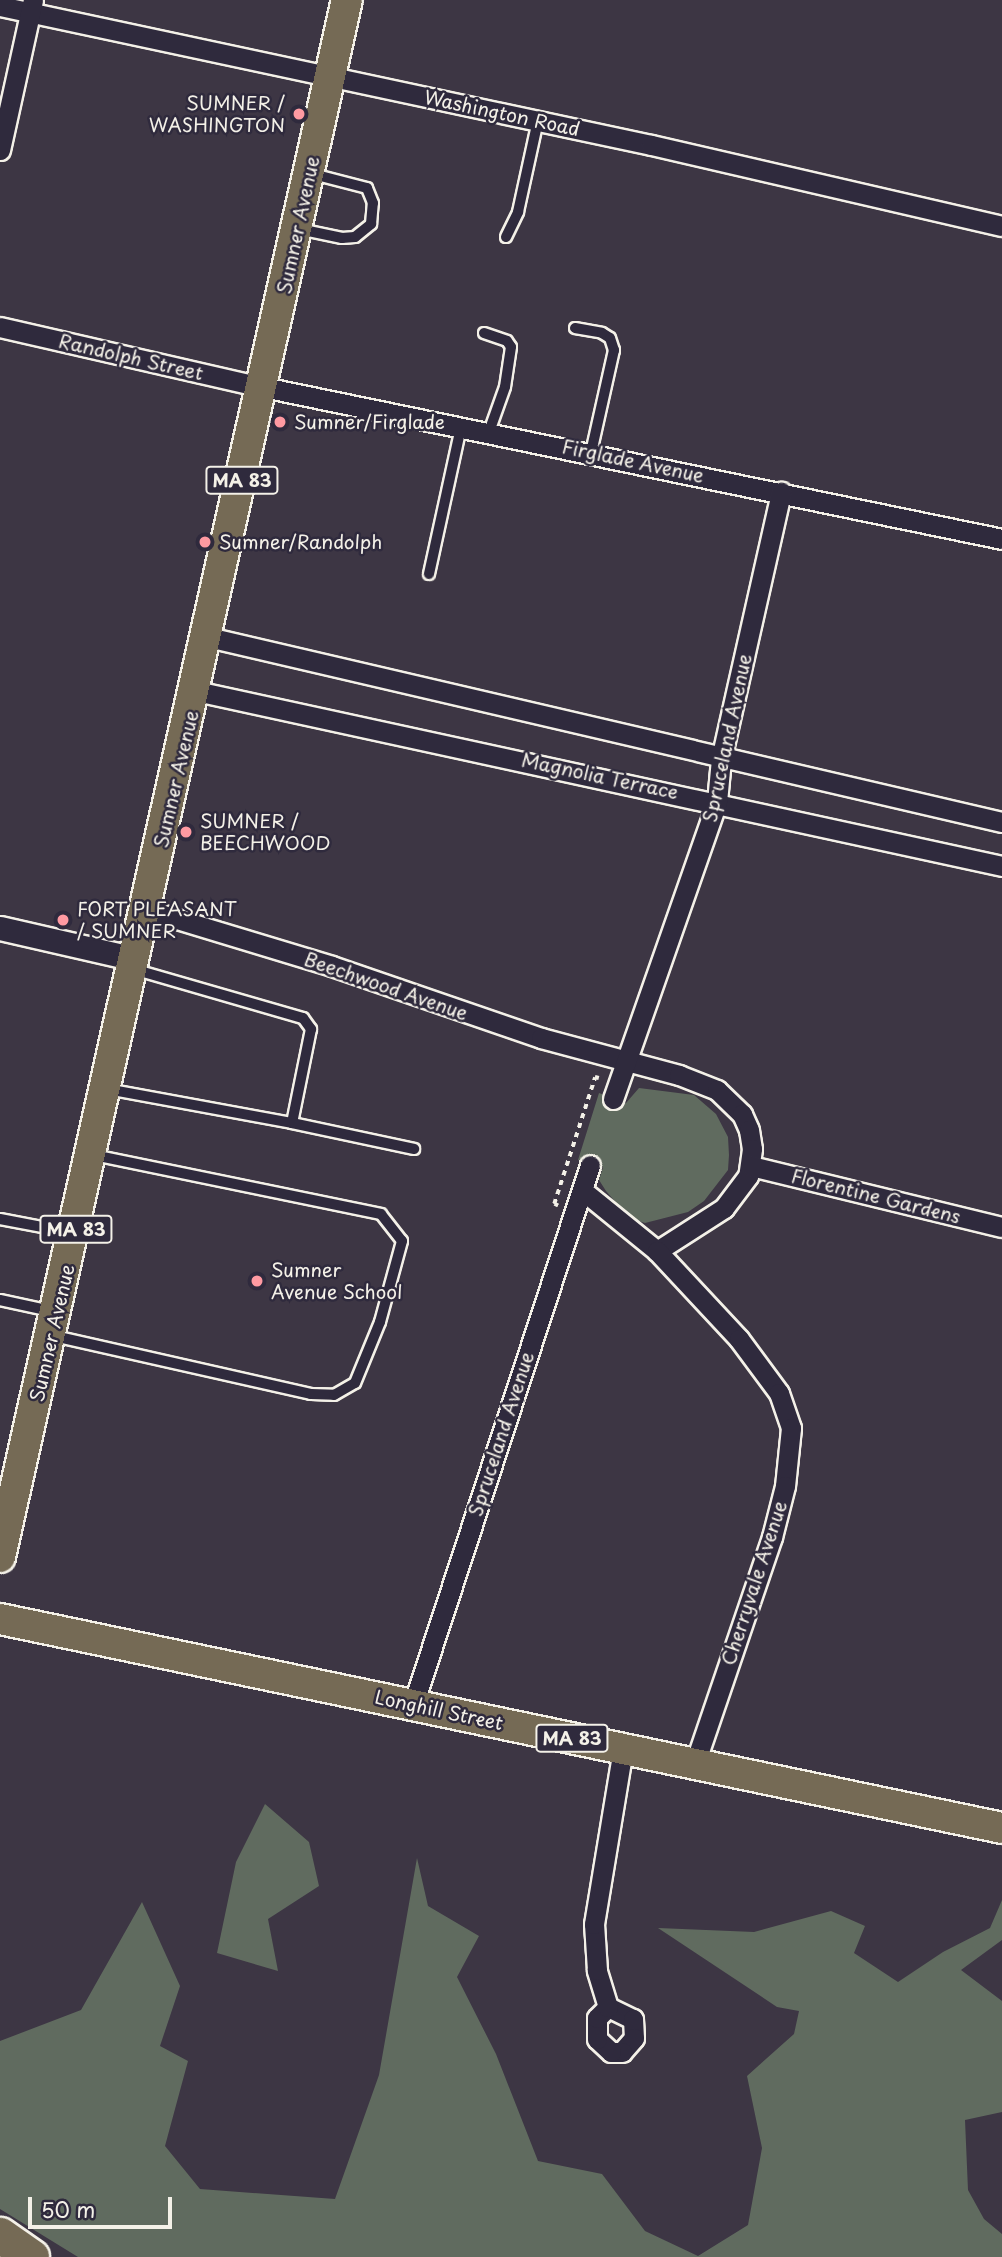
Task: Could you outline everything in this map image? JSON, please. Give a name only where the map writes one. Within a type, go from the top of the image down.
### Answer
[{"type":"highway","points":[[0,2235],[31,2257]]},
{"type":"main road","name":"Sumner Avenue","points":[[0,1557],[55,1324],[348,0]]},
{"type":"main road","name":"Longhill Street","points":[[0,1619],[1002,1828]]},
{"type":"street","name":"Washington Road","points":[[0,6],[32,6],[331,76],[538,120],[1002,226]]},
{"type":"street","points":[[0,150],[32,6]]},
{"type":"street","name":"Randolph Street","points":[[0,327],[263,387]]},
{"type":"street","name":"Firglade Avenue","points":[[263,387],[1002,539]]},
{"type":"street","name":"Spruceland Avenue","points":[[616,1091],[717,802],[721,760],[781,492]]},
{"type":"street","points":[[208,637],[553,715],[721,760],[1002,822]]},
{"type":"street","name":"Magnolia Terrace","points":[[196,691],[1002,866]]},
{"type":"street","name":"Beechwood Avenue","points":[[147,909],[626,1063],[692,1079],[726,1097],[749,1130],[751,1166]]},
{"type":"street","points":[[0,928],[134,964]]},
{"type":"street","name":"Spruceland Avenue","points":[[413,1705],[590,1165]]},
{"type":"street","points":[[657,1251],[724,1209],[743,1185],[751,1166]]},
{"type":"street","name":"Florentine Gardens","points":[[751,1166],[1002,1227]]},
{"type":"street","name":"Cherryvale Avenue","points":[[582,1190],[657,1251],[761,1364],[779,1393],[791,1428],[788,1472],[776,1524],[695,1763]]},
{"type":"street","points":[[608,2007],[596,1960],[595,1906],[623,1748]]},
{"type":"lane","points":[[506,237],[518,212],[538,120]]},
{"type":"lane","points":[[297,228],[342,238],[355,237],[370,224],[373,203],[367,188],[309,173]]},
{"type":"lane","points":[[575,328],[602,333],[610,338],[614,350],[591,453]]},
{"type":"lane","points":[[484,333],[508,341],[511,347],[505,387],[489,432]]},
{"type":"lane","points":[[429,574],[461,427]]},
{"type":"lane","points":[[134,964],[303,1018],[309,1024],[292,1123]]},
{"type":"lane","points":[[106,1089],[292,1123],[414,1149]]},
{"type":"lane","points":[[0,1300],[55,1324],[311,1394],[334,1395],[355,1383],[380,1322],[402,1241],[381,1214],[92,1155]]},
{"type":"lane","points":[[0,1219],[75,1233]]},
{"type":"path","points":[[574,1213],[554,1204],[595,1077],[616,1091]]},
{"type":"green space","points":[[639,1088],[694,1095],[716,1114],[728,1137],[729,1155],[728,1170],[704,1201],[688,1212],[645,1223],[629,1218],[606,1191],[599,1180],[603,1167],[578,1160],[599,1093],[626,1103]]},
{"type":"green space","points":[[265,1804],[309,1842],[319,1886],[268,1919],[278,1971],[217,1953],[236,1862]]},
{"type":"green space","points":[[417,1858],[428,1906],[479,1936],[457,1977],[496,2054],[538,2161],[602,2174],[645,2231],[698,2256],[748,2225],[762,2148],[747,2076],[794,2034],[799,2011],[777,2007],[658,1928],[754,1932],[831,1911],[865,1926],[854,1953],[898,1982],[943,1952],[990,1928],[1002,1900],[1002,1940],[961,1970],[1002,2001],[1002,2112],[965,2120],[968,2190],[984,2219],[1002,2234],[1002,2257],[78,2257],[0,2209],[0,2041],[81,2010],[142,1902],[180,1986],[160,2046],[188,2061],[165,2146],[200,2189],[335,2199],[379,2075]]},
{"type":"place","name":"SUMNER / WASHINGTON","points":[[299,114]]},
{"type":"place","name":"Sumner/Firglade","points":[[280,422]]},
{"type":"place","name":"Sumner/Randolph","points":[[205,542]]},
{"type":"place","name":"SUMNER / BEECHWOOD","points":[[186,832]]},
{"type":"place","name":"FORT PLEASANT / SUMNER","points":[[63,920]]},
{"type":"place","name":"Sumner Avenue School","points":[[257,1281]]}]
